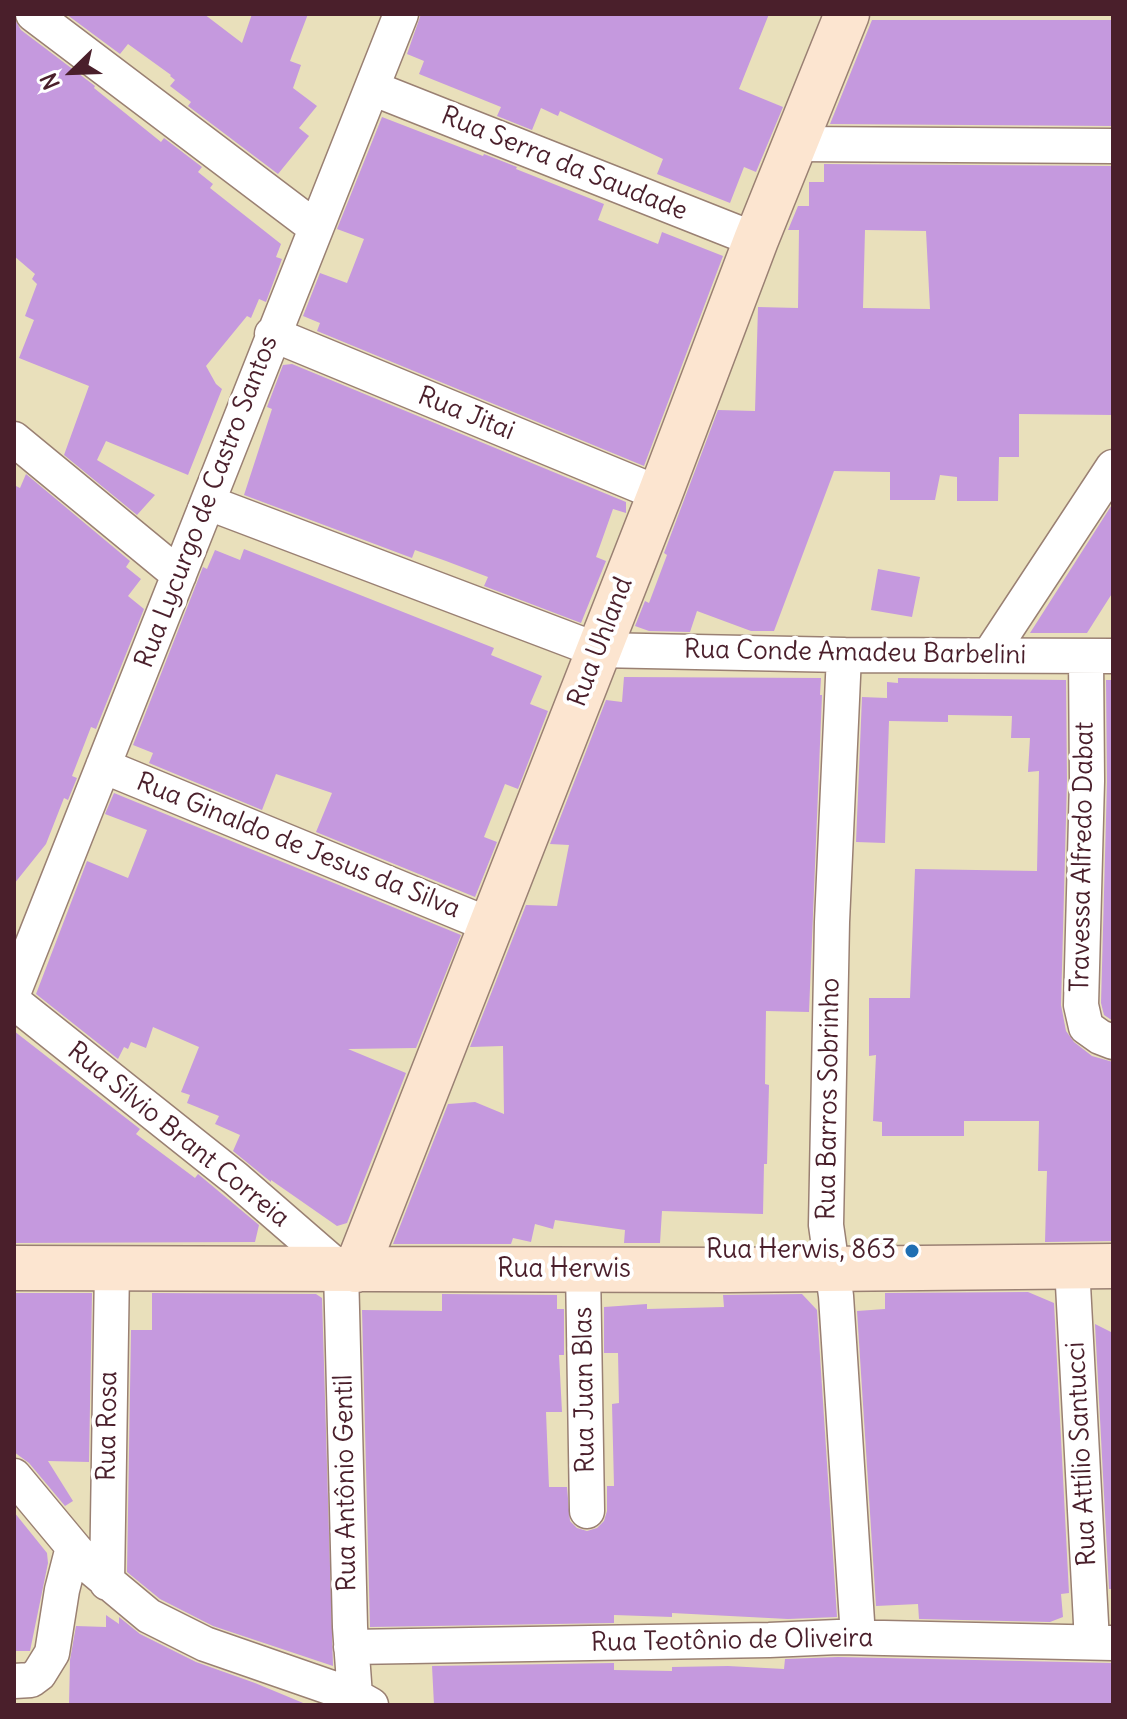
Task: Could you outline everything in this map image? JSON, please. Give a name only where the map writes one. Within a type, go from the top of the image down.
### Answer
[{"type":"street","points":[[33,14],[316,228]]},
{"type":"street","name":"Rua Lycurgo de Castro Santos","points":[[14,991],[401,14]]},
{"type":"street","name":"Rua Uhland","points":[[348,1270],[492,926],[756,240],[847,14]]},
{"type":"street","name":"Rua Serra da Saudade","points":[[372,88],[756,240]]},
{"type":"street","points":[[795,144],[1113,146]]},
{"type":"street","name":"Rua Jitai","points":[[272,334],[660,494]]},
{"type":"street","points":[[14,439],[179,575]]},
{"type":"street","points":[[990,654],[1113,467]]},
{"type":"street","name":"Rua Conde Amadeu Barbelini","points":[[209,503],[597,650],[1100,656]]},
{"type":"street","name":"Rua Barros Sobrinho","points":[[844,655],[830,1002],[826,1225],[836,1296],[858,1637]]},
{"type":"street","name":"Travessa Alfredo Dabat","points":[[1100,656],[1087,781],[1081,1005],[1086,1027],[1113,1042]]},
{"type":"street","name":"Rua Ginaldo de Jesus da Silva","points":[[103,766],[492,926]]},
{"type":"street","name":"Rua Sílvio Brant Correia","points":[[14,1002],[348,1270]]},
{"type":"street","name":"Rua Herwis","points":[[14,1268],[348,1270],[1092,1266]]},
{"type":"street","name":"Rua Attílio Santucci","points":[[1092,1266],[1102,1642]]},
{"type":"street","name":"Rua Rosa","points":[[107,1583],[112,1268]]},
{"type":"street","name":"Rua Juan Blas","points":[[583,1269],[587,1511]]},
{"type":"street","name":"Rua Antônio Gentil","points":[[348,1270],[351,1647],[364,1700]]},
{"type":"street","points":[[14,1476],[107,1583],[149,1616],[205,1644],[364,1700]]},
{"type":"street","points":[[14,1681],[31,1680],[39,1674],[52,1653],[62,1590],[73,1547]]},
{"type":"street","name":"Rua Teotônio de Oliveira","points":[[351,1647],[858,1637],[1102,1642]]},
{"type":"building","points":[[66,14],[204,14],[242,43],[252,14],[308,14],[290,61],[301,65],[293,88],[317,106],[299,128],[309,136],[278,174],[188,106],[191,102],[170,86],[175,80],[171,75],[128,44],[120,54]]},
{"type":"building","points":[[421,14],[769,14],[739,89],[783,107],[756,172],[744,167],[730,203],[657,174],[663,159],[560,111],[558,116],[541,108],[532,130],[497,116],[501,107],[419,74],[424,61],[407,54]]},
{"type":"building","points":[[14,18],[21,30],[95,86],[161,142],[164,138],[202,167],[198,172],[213,184],[210,188],[281,244],[276,257],[282,259],[266,302],[259,299],[251,318],[247,316],[206,366],[222,389],[188,475],[106,441],[97,460],[155,495],[137,515],[64,455],[89,386],[19,358],[34,320],[25,316],[37,284],[32,279],[35,274],[14,256]]},
{"type":"building","points":[[872,20],[1113,20],[1113,126],[830,124]]},
{"type":"building","points":[[382,117],[484,154],[604,204],[598,220],[658,244],[662,232],[723,256],[644,466],[317,331],[320,323],[303,316],[320,273],[347,283],[364,239],[337,229]]},
{"type":"building","points":[[824,164],[1113,166],[1113,415],[1019,414],[1019,457],[999,457],[998,501],[957,501],[957,477],[940,475],[935,500],[890,500],[890,472],[834,471],[774,631],[751,631],[697,611],[690,632],[649,631],[635,626],[645,601],[649,603],[667,555],[664,553],[718,410],[755,411],[758,307],[798,308],[799,230],[788,230],[798,206],[809,206],[809,182],[824,182]],"holes":[[[865,230],[926,231],[930,309],[863,308]]]},
{"type":"building","points":[[292,364],[626,502],[626,513],[613,509],[596,557],[606,561],[581,623],[484,586],[488,577],[446,561],[415,550],[412,558],[244,495],[272,409],[267,407],[283,365]]},
{"type":"building","points":[[26,474],[130,561],[126,567],[141,579],[128,596],[144,609],[96,729],[91,727],[72,776],[77,778],[68,800],[64,798],[46,844],[14,884],[14,485],[20,488]]},
{"type":"building","points":[[1113,503],[1113,592],[1087,633],[1030,633]]},
{"type":"building","points":[[244,549],[494,648],[491,655],[542,676],[530,704],[548,711],[518,789],[505,784],[484,837],[497,842],[475,897],[316,832],[332,793],[276,774],[262,810],[149,763],[153,753],[133,745],[203,567],[207,569],[215,550],[240,560]]},
{"type":"building","points":[[878,569],[920,577],[912,617],[871,610]]},
{"type":"building","points":[[624,677],[821,678],[809,1012],[766,1011],[765,1084],[769,1085],[763,1214],[662,1211],[660,1243],[624,1243],[625,1230],[555,1220],[553,1229],[535,1224],[531,1242],[513,1238],[511,1244],[393,1244],[448,1104],[475,1102],[504,1114],[503,1046],[470,1047],[526,905],[557,906],[569,845],[550,844],[606,700],[622,702]]},
{"type":"building","points":[[898,678],[1066,680],[1067,781],[1061,1005],[1066,1031],[1074,1042],[1092,1056],[1113,1062],[1113,1241],[1045,1242],[1047,1171],[1038,1171],[1039,1121],[964,1121],[964,1136],[882,1136],[882,1122],[873,1121],[876,1055],[869,1056],[869,998],[910,998],[915,869],[1037,871],[1039,771],[1028,772],[1030,738],[1011,738],[1012,716],[948,715],[948,722],[889,721],[885,843],[856,842],[862,697],[887,698],[887,682],[898,683]]},
{"type":"building","points":[[1106,680],[1113,680],[1113,1021],[1104,1015],[1101,1003],[1107,782]]},
{"type":"building","points":[[114,793],[461,935],[416,1048],[348,1049],[406,1073],[347,1223],[337,1226],[271,1182],[233,1151],[240,1135],[215,1124],[219,1116],[187,1103],[190,1095],[181,1092],[199,1047],[153,1027],[146,1048],[131,1042],[128,1049],[124,1047],[118,1059],[36,994],[87,861],[128,878],[147,830],[105,814]]},
{"type":"building","points":[[14,1031],[140,1129],[136,1134],[195,1178],[198,1174],[259,1225],[255,1242],[14,1243]]},
{"type":"building","points":[[1028,1292],[1054,1303],[1069,1593],[1061,1594],[1063,1617],[1050,1622],[919,1619],[918,1604],[876,1606],[857,1311],[885,1309],[885,1293]]},
{"type":"building","points":[[14,1293],[92,1293],[89,1462],[48,1461],[73,1501],[65,1506],[29,1463],[14,1452]]},
{"type":"building","points":[[152,1293],[316,1294],[322,1298],[333,1666],[213,1626],[160,1599],[127,1572],[131,1330],[152,1330]]},
{"type":"building","points":[[442,1294],[557,1295],[557,1309],[564,1309],[564,1355],[559,1355],[562,1412],[546,1412],[549,1487],[567,1487],[570,1521],[577,1528],[587,1531],[597,1528],[604,1521],[607,1486],[614,1486],[612,1404],[619,1403],[618,1353],[604,1353],[604,1307],[647,1304],[647,1309],[724,1307],[723,1295],[802,1294],[817,1310],[837,1617],[788,1619],[672,1613],[672,1617],[614,1615],[614,1623],[370,1627],[362,1310],[442,1311]]},
{"type":"building","points":[[1095,1324],[1113,1333],[1113,1589],[1109,1589]]},
{"type":"building","points":[[14,1512],[47,1553],[48,1563],[30,1651],[14,1651]]},
{"type":"building","points":[[106,1615],[119,1624],[119,1617],[140,1634],[196,1662],[308,1705],[69,1705],[70,1660],[76,1626],[106,1627]]},
{"type":"building","points":[[838,1657],[1113,1663],[1113,1705],[434,1705],[432,1666],[614,1663],[614,1670],[672,1671],[672,1667],[728,1666],[784,1669],[785,1659]]},
{"type":"place","name":"Rua Herwis, 863","points":[[912,1251]]}]
